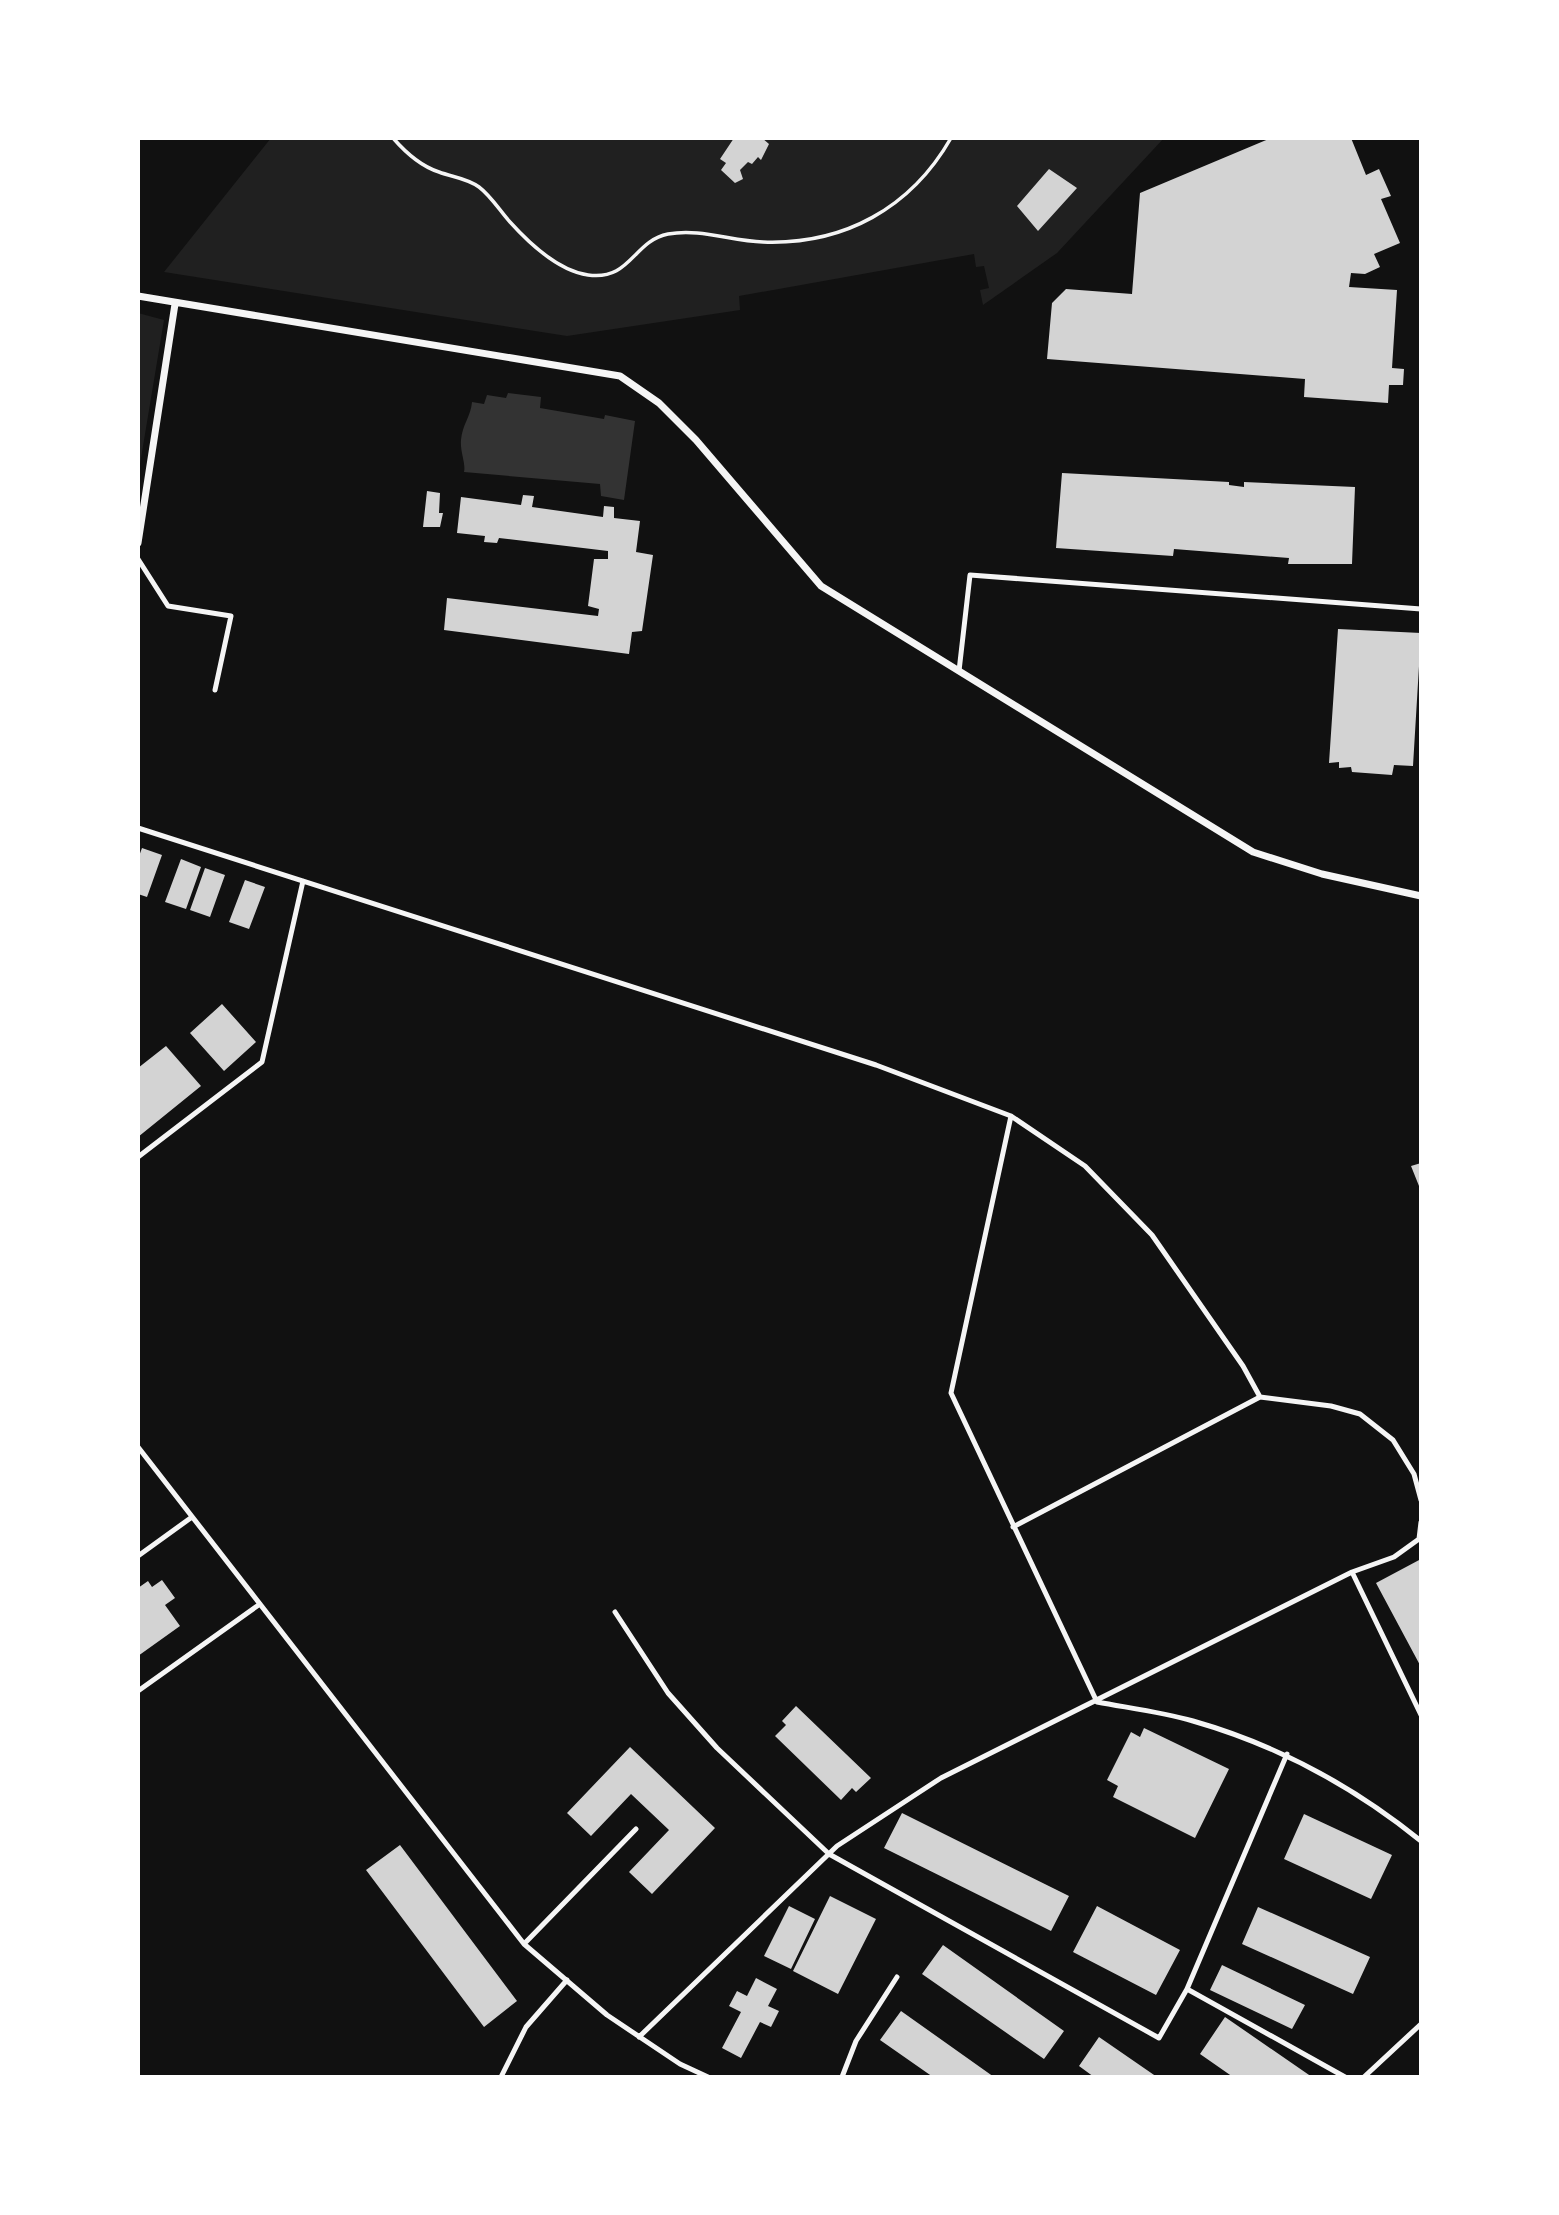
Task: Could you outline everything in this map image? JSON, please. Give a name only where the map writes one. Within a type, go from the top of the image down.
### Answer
[{"type":"street","points":[[138,296],[620,376],[659,403],[696,440],[821,586],[1253,852],[1322,874],[1421,896]]},
{"type":"street","points":[[138,543],[175,304]]},
{"type":"lane","points":[[138,559],[167,606],[231,616],[215,690]]},
{"type":"lane","points":[[959,671],[970,575],[1421,609]]},
{"type":"lane","points":[[138,828],[877,1065],[1011,1116],[1085,1166],[1152,1235],[1243,1366],[1260,1397]]},
{"type":"lane","points":[[138,1157],[262,1062],[303,881]]},
{"type":"lane","points":[[1011,1116],[951,1393],[1097,1702]]},
{"type":"lane","points":[[1013,1527],[1260,1397],[1331,1406],[1360,1414],[1393,1440],[1417,1473],[1421,1500]]},
{"type":"lane","points":[[138,1447],[524,1944],[607,2015],[680,2064],[708,2077]]},
{"type":"lane","points":[[138,1556],[192,1517]]},
{"type":"lane","points":[[639,2037],[837,1846],[941,1778],[1352,1572],[1394,1557],[1419,1539],[1421,1522]]},
{"type":"lane","points":[[1352,1572],[1421,1715]]},
{"type":"lane","points":[[138,1691],[260,1604]]},
{"type":"lane","points":[[615,1612],[668,1693],[717,1748],[829,1854],[1159,2038],[1187,1989],[1287,1754]]},
{"type":"lane","points":[[1097,1702],[1192,1720],[1287,1754],[1378,1807],[1421,1841]]},
{"type":"lane","points":[[524,1944],[636,1829]]},
{"type":"lane","points":[[842,2077],[856,2040],[897,1978]]},
{"type":"lane","points":[[501,2077],[526,2027],[567,1980]]},
{"type":"lane","points":[[1187,1989],[1345,2077]]},
{"type":"lane","points":[[1364,2077],[1421,2024]]},
{"type":"path","points":[[393,138],[422,164],[479,187],[516,229],[546,254],[576,271],[597,275],[621,270],[653,239],[668,234],[700,233],[763,242],[821,237],[850,228],[881,213],[918,185],[951,138]]},
{"type":"shaded area","points":[[271,138],[1164,138],[1057,253],[983,305],[980,290],[989,288],[984,266],[976,267],[974,254],[739,296],[740,310],[567,336],[164,272]]},
{"type":"shaded area","points":[[138,313],[164,320],[138,476]]},
{"type":"shaded area","points":[[508,393],[541,397],[540,408],[604,419],[605,415],[635,421],[624,500],[601,496],[600,484],[464,472],[461,440],[472,402],[484,404],[487,395],[506,398]]},
{"type":"building","points":[[734,138],[762,138],[769,144],[761,160],[758,157],[752,164],[748,162],[740,170],[743,179],[735,183],[721,170],[726,163],[720,159]]},
{"type":"building","points":[[1271,138],[1351,138],[1366,175],[1379,169],[1391,196],[1381,199],[1400,243],[1374,254],[1380,267],[1365,274],[1351,273],[1349,287],[1397,290],[1392,368],[1404,369],[1403,385],[1389,385],[1388,403],[1304,397],[1305,379],[1047,359],[1052,303],[1066,289],[1132,294],[1140,193]]},
{"type":"building","points":[[1049,169],[1077,188],[1038,231],[1017,206]]},
{"type":"building","points":[[1062,473],[1229,482],[1229,485],[1244,487],[1244,482],[1355,487],[1352,564],[1288,564],[1289,558],[1174,549],[1173,556],[1056,548]]},
{"type":"building","points":[[427,491],[440,493],[439,513],[443,513],[440,527],[423,527]]},
{"type":"building","points":[[523,495],[534,496],[532,507],[603,517],[604,506],[614,507],[614,518],[640,521],[636,552],[653,555],[642,631],[632,632],[629,654],[444,630],[447,598],[598,616],[599,609],[588,606],[594,559],[608,559],[608,551],[499,538],[497,543],[484,542],[485,536],[457,533],[461,497],[521,505]]},
{"type":"building","points":[[1338,629],[1421,633],[1413,766],[1394,765],[1392,775],[1352,772],[1351,767],[1339,768],[1339,762],[1329,763]]},
{"type":"building","points":[[142,848],[162,855],[147,897],[138,894],[138,859]]},
{"type":"building","points":[[181,859],[201,867],[186,909],[165,902]]},
{"type":"building","points":[[205,868],[225,875],[210,917],[190,910]]},
{"type":"building","points":[[245,880],[265,887],[249,929],[229,922]]},
{"type":"building","points":[[222,1004],[256,1042],[224,1071],[190,1033]]},
{"type":"building","points":[[166,1046],[201,1086],[138,1137],[138,1068]]},
{"type":"building","points":[[1421,1163],[1421,1191],[1411,1166]]},
{"type":"building","points":[[1421,1559],[1421,1667],[1376,1583]]},
{"type":"building","points":[[162,1580],[175,1598],[165,1605],[180,1626],[138,1656],[138,1588],[148,1581],[152,1587]]},
{"type":"building","points":[[796,1706],[871,1778],[856,1792],[852,1788],[841,1800],[775,1736],[786,1725],[782,1721]]},
{"type":"building","points":[[1144,1728],[1229,1769],[1195,1838],[1113,1797],[1118,1786],[1107,1780],[1131,1732],[1140,1737]]},
{"type":"building","points":[[630,1747],[715,1828],[652,1894],[629,1872],[669,1830],[631,1794],[591,1836],[567,1813]]},
{"type":"building","points":[[902,1813],[1069,1896],[1051,1931],[884,1848]]},
{"type":"building","points":[[1304,1814],[1392,1855],[1371,1899],[1284,1859]]},
{"type":"building","points":[[400,1845],[517,2001],[484,2027],[366,1870]]},
{"type":"building","points":[[830,1896],[876,1919],[838,1994],[793,1971]]},
{"type":"building","points":[[789,1906],[815,1919],[791,1969],[764,1956]]},
{"type":"building","points":[[1097,1906],[1180,1950],[1156,1995],[1073,1952]]},
{"type":"building","points":[[1258,1907],[1370,1957],[1353,1994],[1242,1944]]},
{"type":"building","points":[[943,1945],[1064,2031],[1044,2059],[922,1974]]},
{"type":"building","points":[[1222,1965],[1305,2005],[1292,2029],[1210,1990]]},
{"type":"building","points":[[756,1978],[777,1989],[768,2006],[779,2011],[771,2027],[760,2022],[741,2058],[722,2048],[741,2012],[729,2006],[737,1991],[747,1996]]},
{"type":"building","points":[[901,2011],[994,2077],[933,2077],[880,2040]]},
{"type":"building","points":[[1225,2017],[1312,2077],[1233,2077],[1200,2054]]},
{"type":"building","points":[[1099,2037],[1157,2077],[1094,2077],[1079,2066]]}]
